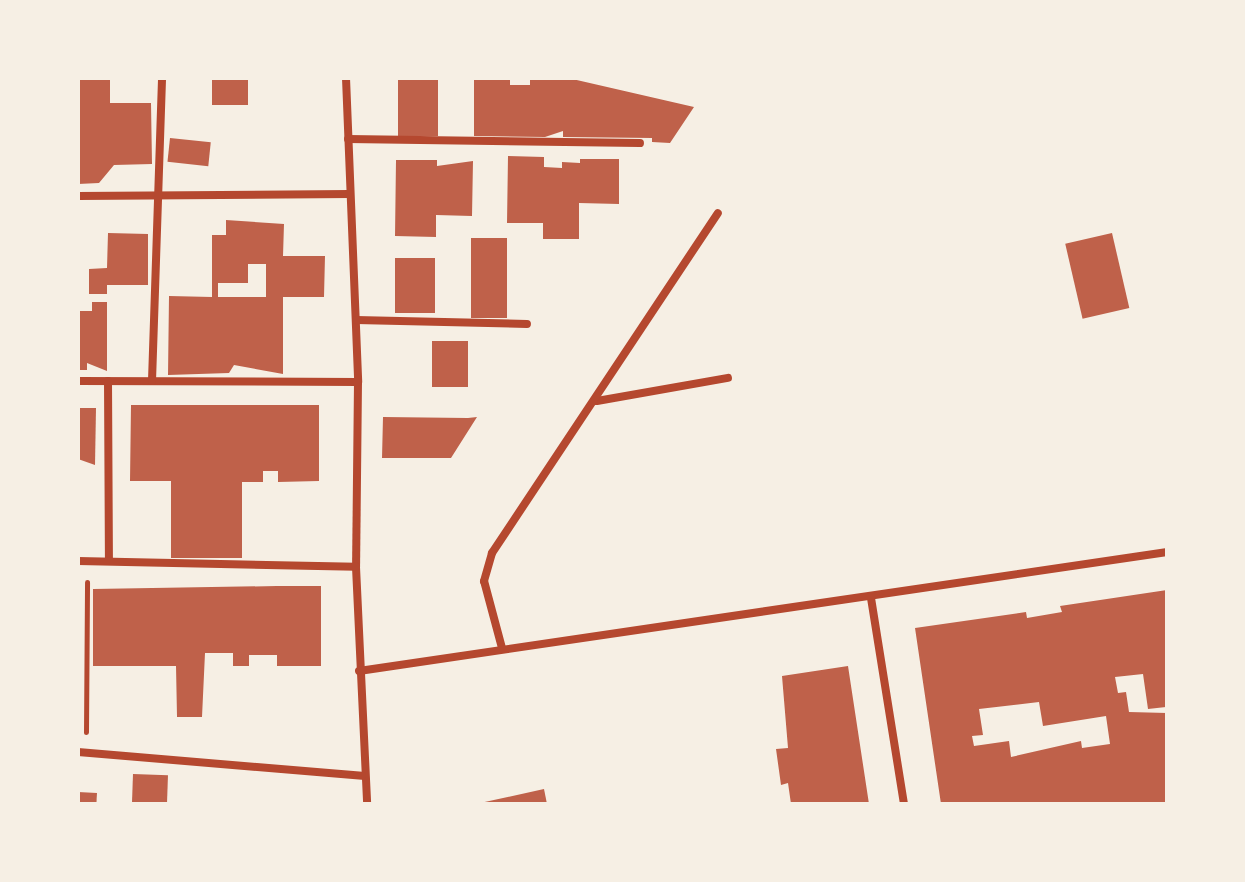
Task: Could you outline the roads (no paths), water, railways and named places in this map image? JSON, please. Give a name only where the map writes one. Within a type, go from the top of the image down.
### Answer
[{"type":"street","points":[[152,381],[162,78]]},
{"type":"street","points":[[346,78],[358,382],[356,567],[362,776],[367,804]]},
{"type":"street","points":[[348,139],[640,143]]},
{"type":"street","points":[[78,196],[350,194]]},
{"type":"street","points":[[502,648],[484,581],[492,553],[597,401],[718,213]]},
{"type":"street","points":[[356,320],[527,324]]},
{"type":"street","points":[[597,401],[728,378]]},
{"type":"street","points":[[78,381],[358,382]]},
{"type":"street","points":[[108,381],[109,561]]},
{"type":"street","points":[[359,671],[1167,552]]},
{"type":"street","points":[[83,561],[356,567]]},
{"type":"street","points":[[871,598],[904,804]]},
{"type":"street","points":[[82,752],[362,776]]}]
